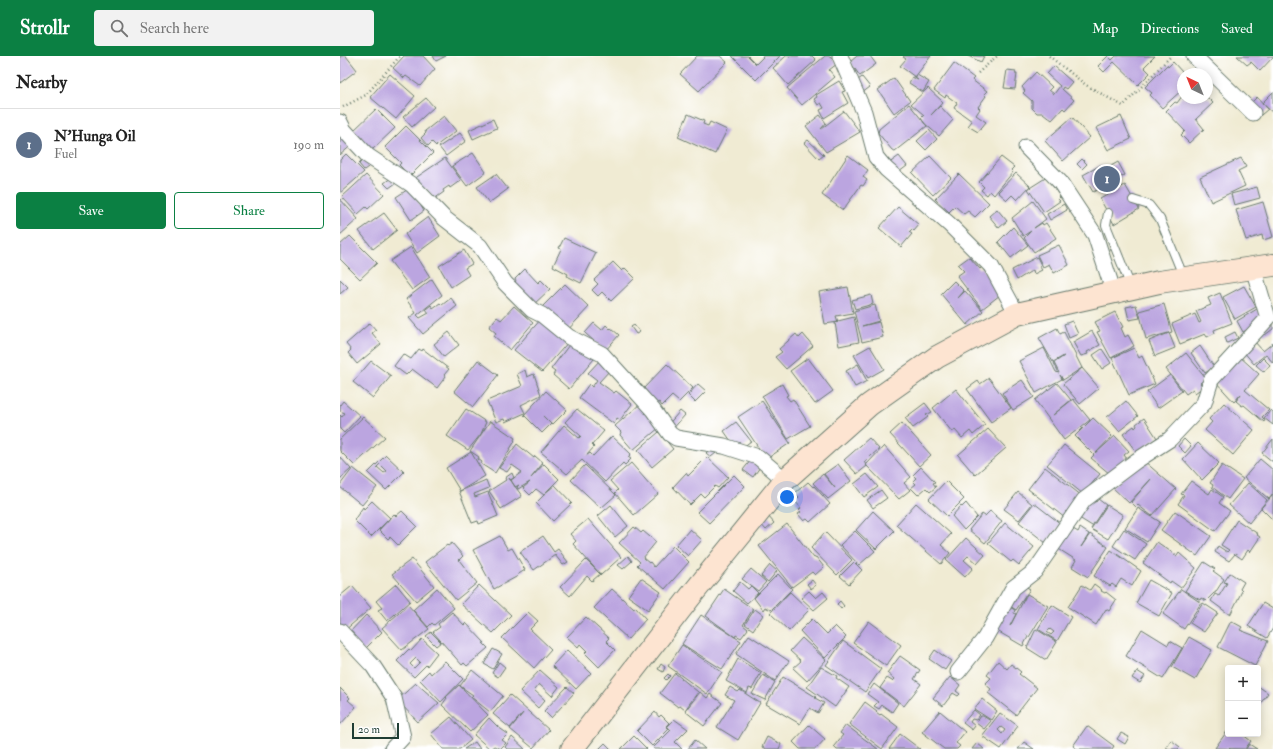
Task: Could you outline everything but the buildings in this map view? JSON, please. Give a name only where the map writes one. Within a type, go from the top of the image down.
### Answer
[{"type":"main road","points":[[572,749],[694,591],[785,480],[869,405],[937,357],[1017,314],[1184,279],[1263,266]]},
{"type":"street","points":[[840,56],[864,112],[876,157],[886,169],[949,224],[991,266],[1017,314]]},
{"type":"street","points":[[1194,56],[1253,113]]},
{"type":"street","points":[[340,122],[344,130],[368,156],[412,185],[444,218],[480,246],[505,283],[532,310],[542,315],[569,337],[602,354],[653,410],[670,434],[676,438],[724,446],[758,457],[785,480]]},
{"type":"street","points":[[1026,147],[1060,182],[1095,235],[1123,291]]},
{"type":"street","points":[[958,672],[985,638],[1013,588],[1035,571],[1084,500],[1136,461],[1170,440],[1204,403],[1211,380],[1268,318],[1263,266]]},
{"type":"street","points":[[340,630],[373,666],[394,698],[403,737],[392,749]]},
{"type":"lane","points":[[1133,200],[1149,205],[1160,219],[1184,279]]},
{"type":"lane","points":[[1108,213],[1106,225],[1123,291]]},
{"type":"path","points":[[340,109],[366,95],[400,56]]},
{"type":"path","points":[[978,73],[997,56]]},
{"type":"path","points":[[1049,56],[1086,85],[1123,106],[1171,56]]},
{"type":"place","name":"N'Hunga Oil","points":[[1107,179]]}]
